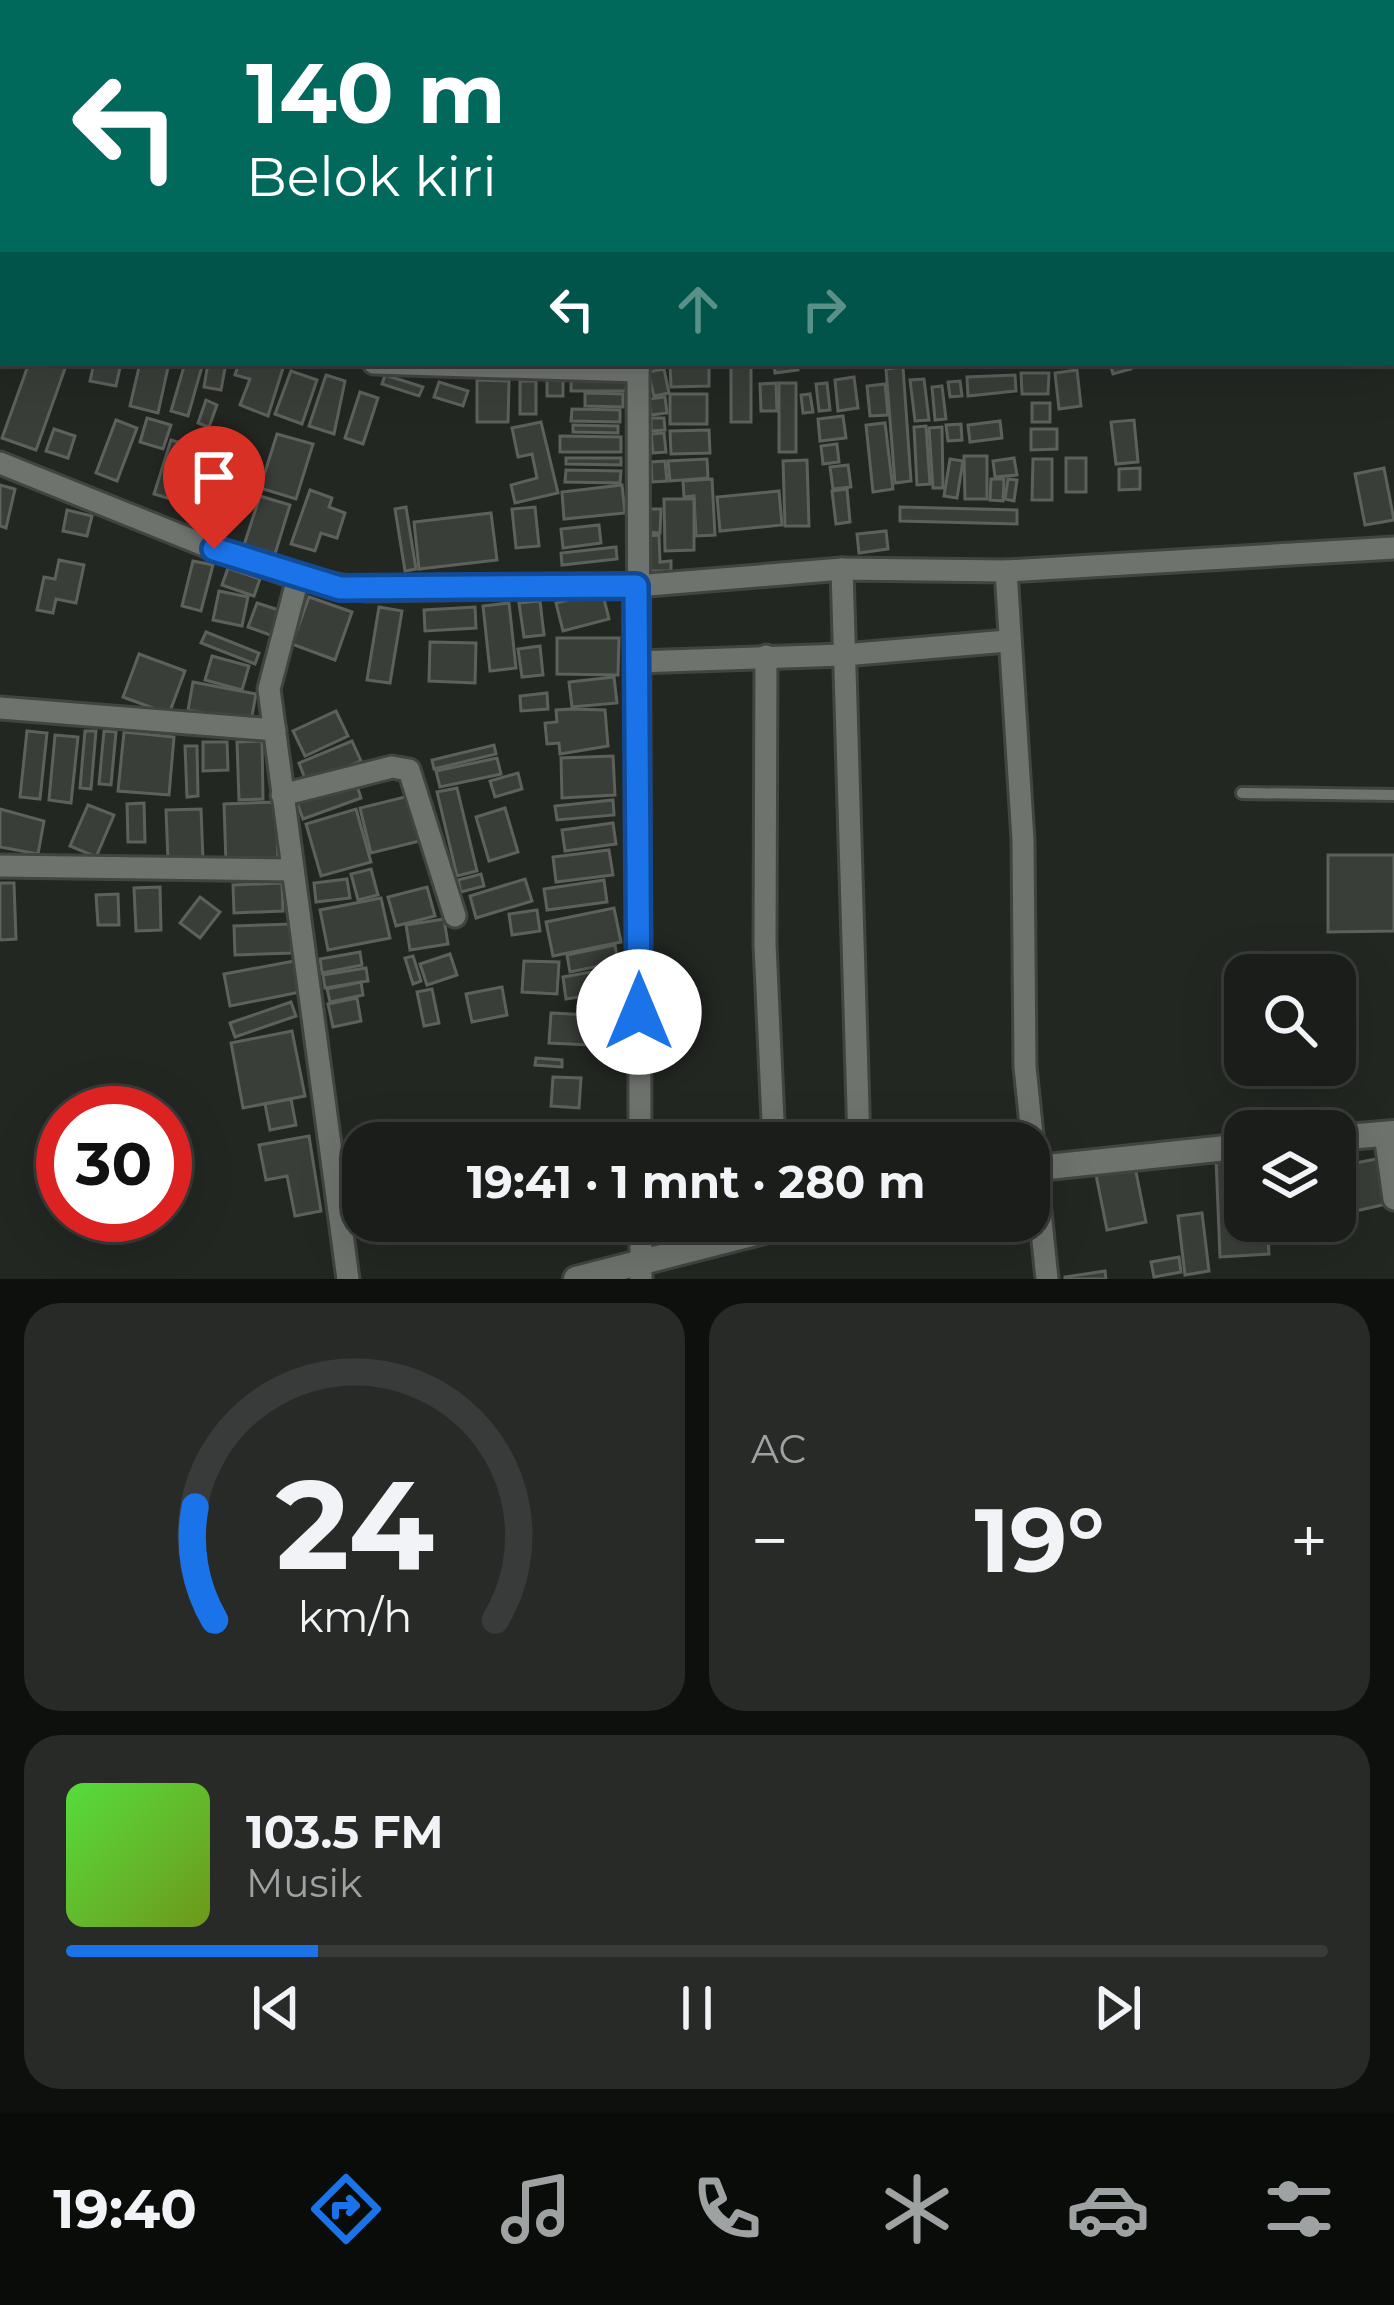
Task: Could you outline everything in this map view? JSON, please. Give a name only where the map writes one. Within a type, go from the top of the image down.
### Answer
[{"type":"street","points":[[572,366],[638,367],[640,1122]]},
{"type":"street","points":[[0,463],[298,578],[340,588],[387,591],[636,586],[842,568],[1006,571],[1394,548]]},
{"type":"street","points":[[842,568],[858,1122]]},
{"type":"street","points":[[1006,571],[1023,840],[1030,1122]]},
{"type":"street","points":[[298,578],[269,679],[348,1279]]},
{"type":"street","points":[[636,662],[844,655],[1007,641]]},
{"type":"street","points":[[766,656],[765,946],[773,1122]]},
{"type":"street","points":[[0,708],[274,730]]},
{"type":"street","points":[[282,795],[392,767],[409,770],[455,916]]},
{"type":"street","points":[[0,866],[293,870]]},
{"type":"street","points":[[1356,1136],[1390,1134],[1394,1199]]},
{"type":"street","points":[[1050,1165],[1224,1148]]},
{"type":"street","points":[[576,1279],[641,1271],[725,1242]]},
{"type":"street","points":[[1043,1242],[1047,1279]]},
{"type":"lane","points":[[1242,793],[1394,796]]},
{"type":"building","points":[[28,366],[66,366],[36,450],[2,438]]},
{"type":"building","points":[[93,366],[120,366],[116,386],[90,381]]},
{"type":"building","points":[[139,366],[168,366],[158,413],[130,406]]},
{"type":"building","points":[[184,366],[202,366],[188,416],[171,411]]},
{"type":"building","points":[[208,366],[225,366],[221,390],[204,387]]},
{"type":"building","points":[[238,366],[284,366],[268,416],[240,405],[250,379],[235,375]]},
{"type":"building","points":[[670,366],[709,366],[709,386],[671,387]]},
{"type":"building","points":[[731,366],[751,366],[751,422],[731,422]]},
{"type":"building","points":[[774,366],[797,366],[798,370],[775,373]]},
{"type":"building","points":[[1111,366],[1130,366],[1131,369],[1113,374]]},
{"type":"building","points":[[903,367],[911,481],[895,483],[886,369]]},
{"type":"building","points":[[664,369],[669,393],[654,396],[648,372]]},
{"type":"building","points":[[1077,370],[1081,406],[1059,409],[1055,373]]},
{"type":"building","points":[[291,371],[317,380],[302,424],[275,414]]},
{"type":"building","points":[[1021,373],[1049,373],[1048,394],[1022,394]]},
{"type":"building","points":[[326,375],[345,381],[334,434],[309,426]]},
{"type":"building","points":[[385,375],[423,387],[419,396],[382,384]]},
{"type":"building","points":[[1015,375],[1016,391],[968,396],[967,377]]},
{"type":"building","points":[[571,377],[627,378],[626,391],[571,391]]},
{"type":"building","points":[[854,377],[858,408],[838,411],[835,380]]},
{"type":"building","points":[[547,378],[563,378],[563,396],[547,396]]},
{"type":"building","points":[[924,379],[929,420],[915,421],[910,380]]},
{"type":"building","points":[[477,380],[509,381],[508,422],[477,422]]},
{"type":"building","points":[[520,381],[536,381],[536,414],[520,414]]},
{"type":"building","points":[[960,381],[962,396],[950,397],[948,382]]},
{"type":"building","points":[[439,382],[468,391],[463,406],[434,397]]},
{"type":"building","points":[[776,383],[777,411],[761,411],[760,384]]},
{"type":"building","points":[[779,383],[796,383],[796,452],[779,452]]},
{"type":"building","points":[[827,383],[830,410],[819,411],[816,384]]},
{"type":"building","points":[[885,384],[888,415],[870,416],[867,386]]},
{"type":"building","points":[[942,386],[946,419],[935,420],[932,387]]},
{"type":"building","points":[[360,392],[378,398],[363,444],[345,438]]},
{"type":"building","points":[[585,393],[623,394],[623,407],[585,406]]},
{"type":"building","points":[[670,394],[707,394],[707,424],[670,424]]},
{"type":"building","points":[[810,394],[813,412],[803,413],[801,395]]},
{"type":"building","points":[[665,397],[667,413],[651,415],[649,399]]},
{"type":"building","points":[[206,400],[217,405],[209,427],[198,423]]},
{"type":"building","points":[[1032,403],[1050,403],[1050,422],[1032,422]]},
{"type":"building","points":[[572,409],[620,410],[620,422],[571,421]]},
{"type":"building","points":[[843,416],[846,438],[820,441],[818,419]]},
{"type":"building","points":[[147,418],[171,425],[163,449],[140,442]]},
{"type":"building","points":[[651,418],[664,418],[665,430],[651,431]]},
{"type":"building","points":[[116,420],[137,428],[117,481],[96,473]]},
{"type":"building","points":[[1134,420],[1138,462],[1116,464],[1111,422]]},
{"type":"building","points":[[1000,421],[1002,438],[970,442],[968,425]]},
{"type":"building","points":[[541,422],[558,493],[515,503],[511,485],[537,478],[532,454],[518,457],[512,428]]},
{"type":"building","points":[[885,423],[893,489],[873,492],[866,425]]},
{"type":"building","points":[[961,424],[962,440],[948,441],[946,425]]},
{"type":"building","points":[[573,425],[618,426],[618,433],[573,432]]},
{"type":"building","points":[[926,426],[930,484],[917,485],[914,427]]},
{"type":"building","points":[[942,427],[943,488],[933,488],[929,428]]},
{"type":"building","points":[[54,429],[75,436],[68,458],[46,451]]},
{"type":"building","points":[[1031,429],[1057,429],[1057,449],[1031,450]]},
{"type":"building","points":[[709,430],[710,453],[671,454],[670,431]]},
{"type":"building","points":[[664,433],[666,452],[653,453],[651,434]]},
{"type":"building","points":[[277,434],[313,444],[296,499],[260,488]]},
{"type":"building","points":[[560,436],[621,437],[621,452],[560,452]]},
{"type":"building","points":[[171,440],[194,447],[177,501],[154,494]]},
{"type":"building","points":[[837,444],[839,462],[823,464],[821,446]]},
{"type":"building","points":[[964,456],[987,456],[987,499],[965,499]]},
{"type":"building","points":[[566,458],[621,458],[621,465],[566,464]]},
{"type":"building","points":[[1014,458],[1017,475],[995,477],[993,461]]},
{"type":"building","points":[[1066,458],[1086,458],[1086,492],[1066,492]]},
{"type":"building","points":[[707,459],[708,478],[670,481],[668,461]]},
{"type":"building","points":[[950,459],[963,461],[957,498],[944,496]]},
{"type":"building","points":[[1033,459],[1052,459],[1052,500],[1032,500]]},
{"type":"building","points":[[807,460],[809,526],[785,526],[783,461]]},
{"type":"building","points":[[219,461],[236,466],[219,522],[202,516]]},
{"type":"building","points":[[665,461],[667,481],[652,482],[651,462]]},
{"type":"building","points":[[848,465],[851,487],[833,489],[830,467]]},
{"type":"building","points":[[1140,468],[1140,489],[1119,490],[1119,469]]},
{"type":"building","points":[[1384,468],[1394,520],[1365,525],[1355,474]]},
{"type":"building","points":[[566,470],[621,471],[620,483],[565,482]]},
{"type":"building","points":[[712,479],[715,535],[696,536],[694,496],[684,497],[683,481]]},
{"type":"building","points":[[991,479],[1004,479],[1003,501],[990,500]]},
{"type":"building","points":[[1008,479],[1017,480],[1014,501],[1005,499]]},
{"type":"building","points":[[0,485],[15,489],[6,528],[0,526]]},
{"type":"building","points":[[622,485],[625,513],[564,519],[562,492]]},
{"type":"building","points":[[847,489],[850,522],[836,524],[832,491]]},
{"type":"building","points":[[310,490],[332,498],[329,507],[345,513],[337,538],[321,533],[315,551],[291,544]]},
{"type":"building","points":[[779,491],[782,525],[720,531],[717,497]]},
{"type":"building","points":[[260,496],[290,505],[275,554],[244,545]]},
{"type":"building","points":[[664,499],[694,499],[694,550],[665,551]]},
{"type":"building","points":[[406,507],[416,569],[405,571],[395,509]]},
{"type":"building","points":[[535,507],[539,546],[516,548],[512,509]]},
{"type":"building","points":[[900,507],[1017,510],[1017,524],[900,521]]},
{"type":"building","points":[[649,509],[661,509],[660,533],[648,532]]},
{"type":"building","points":[[67,510],[92,516],[87,536],[63,531]]},
{"type":"building","points":[[491,513],[497,560],[419,569],[414,522]]},
{"type":"building","points":[[599,525],[601,543],[563,548],[561,529]]},
{"type":"building","points":[[886,531],[888,549],[859,553],[857,534]]},
{"type":"building","points":[[659,535],[660,562],[671,561],[671,571],[649,571],[647,536]]},
{"type":"building","points":[[616,547],[617,559],[562,565],[561,553]]},
{"type":"building","points":[[59,560],[84,565],[76,603],[56,599],[53,613],[37,610],[44,577],[55,579]]},
{"type":"building","points":[[193,561],[213,565],[201,611],[182,606]]},
{"type":"building","points":[[228,568],[260,579],[254,596],[222,585]]},
{"type":"building","points":[[219,591],[248,597],[242,626],[213,620]]},
{"type":"building","points":[[602,591],[609,619],[563,631],[556,603]]},
{"type":"building","points":[[309,597],[352,612],[335,660],[292,644]]},
{"type":"building","points":[[540,601],[544,635],[524,637],[519,603]]},
{"type":"building","points":[[257,603],[282,611],[273,636],[248,627]]},
{"type":"building","points":[[509,603],[516,668],[490,671],[483,606]]},
{"type":"building","points":[[379,607],[402,611],[390,683],[367,680]]},
{"type":"building","points":[[475,607],[476,628],[425,631],[424,610]]},
{"type":"building","points":[[206,632],[259,653],[255,664],[201,643]]},
{"type":"building","points":[[557,638],[619,638],[618,675],[557,674]]},
{"type":"building","points":[[430,642],[476,643],[475,683],[429,681]]},
{"type":"building","points":[[540,646],[543,675],[522,677],[518,649]]},
{"type":"building","points":[[139,654],[185,671],[169,714],[123,697]]},
{"type":"building","points":[[212,656],[249,666],[242,690],[205,680]]},
{"type":"building","points":[[614,677],[617,703],[572,707],[569,682]]},
{"type":"building","points":[[193,682],[256,694],[251,721],[188,710]]},
{"type":"building","points":[[547,693],[548,709],[521,711],[520,696]]},
{"type":"building","points":[[556,710],[605,710],[608,746],[560,754],[559,743],[547,744],[545,723],[557,722]]},
{"type":"building","points":[[336,711],[348,736],[305,756],[293,731]]},
{"type":"building","points":[[27,731],[47,733],[40,799],[20,797]]},
{"type":"building","points":[[85,731],[96,731],[91,789],[80,788]]},
{"type":"building","points":[[104,731],[116,732],[111,785],[99,784]]},
{"type":"building","points":[[124,732],[174,737],[169,795],[118,791]]},
{"type":"building","points":[[55,735],[78,737],[71,803],[49,800]]},
{"type":"building","points":[[262,741],[263,799],[239,800],[237,742]]},
{"type":"building","points":[[352,741],[361,761],[307,784],[299,763]]},
{"type":"building","points":[[203,742],[227,742],[228,770],[203,771]]},
{"type":"building","points":[[494,745],[496,754],[434,769],[432,760]]},
{"type":"building","points":[[185,746],[197,746],[198,796],[187,797]]},
{"type":"building","points":[[613,756],[615,795],[562,798],[561,758]]},
{"type":"building","points":[[497,758],[501,774],[440,787],[436,771]]},
{"type":"building","points":[[518,773],[522,789],[495,797],[490,781]]},
{"type":"building","points":[[355,779],[361,798],[303,819],[296,800]]},
{"type":"building","points":[[457,788],[477,871],[457,876],[437,792]]},
{"type":"building","points":[[413,795],[424,840],[371,853],[360,808]]},
{"type":"building","points":[[613,800],[614,815],[557,820],[555,806]]},
{"type":"building","points":[[276,802],[278,862],[226,863],[224,804]]},
{"type":"building","points":[[144,803],[145,842],[128,842],[127,804]]},
{"type":"building","points":[[88,805],[114,815],[96,857],[70,846]]},
{"type":"building","points":[[505,808],[518,852],[489,861],[476,817]]},
{"type":"building","points":[[0,809],[44,821],[38,854],[0,847]]},
{"type":"building","points":[[201,809],[203,860],[168,861],[166,810]]},
{"type":"building","points":[[356,809],[371,862],[321,876],[306,824]]},
{"type":"building","points":[[613,823],[616,844],[565,851],[562,830]]},
{"type":"building","points":[[609,850],[613,875],[556,882],[553,857]]},
{"type":"building","points":[[1328,855],[1394,855],[1394,931],[1328,932]]},
{"type":"building","points":[[371,869],[378,895],[358,900],[351,874]]},
{"type":"building","points":[[481,874],[484,886],[461,892],[458,880]]},
{"type":"building","points":[[347,879],[350,898],[316,902],[314,883]]},
{"type":"building","points":[[525,879],[532,901],[476,918],[470,896]]},
{"type":"building","points":[[604,880],[607,902],[547,910],[544,889]]},
{"type":"building","points":[[0,883],[14,883],[16,939],[0,940]]},
{"type":"building","points":[[282,883],[283,911],[234,913],[233,885]]},
{"type":"building","points":[[160,887],[161,930],[136,931],[134,888]]},
{"type":"building","points":[[427,887],[435,916],[396,926],[388,897]]},
{"type":"building","points":[[118,894],[119,925],[98,925],[96,895]]},
{"type":"building","points":[[200,897],[220,912],[200,938],[180,923]]},
{"type":"building","points":[[381,898],[390,938],[328,950],[320,910]]},
{"type":"building","points":[[614,908],[621,942],[553,956],[546,922]]},
{"type":"building","points":[[537,910],[540,931],[512,935],[509,914]]},
{"type":"building","points":[[444,919],[448,944],[410,950],[406,925]]},
{"type":"building","points":[[291,924],[292,953],[235,955],[234,926]]},
{"type":"building","points":[[615,945],[618,962],[570,972],[567,955]]},
{"type":"building","points":[[360,952],[362,965],[322,973],[320,959]]},
{"type":"building","points":[[450,954],[457,975],[427,985],[420,964]]},
{"type":"building","points":[[413,956],[421,981],[413,984],[405,958]]},
{"type":"building","points":[[294,961],[300,992],[230,1006],[224,974]]},
{"type":"building","points":[[524,961],[559,962],[557,994],[522,992]]},
{"type":"building","points":[[619,967],[623,990],[566,999],[563,977]]},
{"type":"building","points":[[366,968],[368,981],[325,988],[323,975]]},
{"type":"building","points":[[361,982],[363,995],[330,1002],[327,989]]},
{"type":"building","points":[[502,987],[507,1015],[472,1022],[466,994]]},
{"type":"building","points":[[432,989],[439,1023],[424,1026],[417,992]]},
{"type":"building","points":[[357,998],[361,1021],[333,1027],[328,1004]]},
{"type":"building","points":[[291,1002],[296,1016],[235,1037],[230,1023]]},
{"type":"building","points":[[604,1003],[627,1005],[623,1057],[601,1055]]},
{"type":"building","points":[[551,1013],[590,1015],[589,1045],[549,1043]]},
{"type":"building","points":[[292,1031],[305,1096],[243,1108],[231,1043]]},
{"type":"building","points":[[536,1058],[562,1060],[562,1067],[535,1065]]},
{"type":"building","points":[[553,1077],[581,1078],[579,1108],[551,1106]]},
{"type":"building","points":[[291,1099],[296,1125],[270,1130],[265,1104]]},
{"type":"building","points":[[309,1136],[321,1211],[295,1216],[287,1176],[266,1180],[259,1145]]},
{"type":"building","points":[[1133,1157],[1146,1222],[1107,1230],[1094,1165]]},
{"type":"building","points":[[1224,1158],[1224,1242],[1268,1242],[1269,1254],[1220,1257],[1216,1159]]},
{"type":"building","points":[[1381,1158],[1391,1203],[1356,1211],[1356,1163]]},
{"type":"building","points":[[1202,1213],[1209,1271],[1185,1275],[1178,1216]]},
{"type":"building","points":[[1179,1257],[1181,1272],[1154,1277],[1151,1262]]},
{"type":"building","points":[[1105,1271],[1106,1279],[1065,1279],[1065,1277]]},
{"type":"route","points":[[214,549],[340,588],[636,586],[639,1012]]}]
